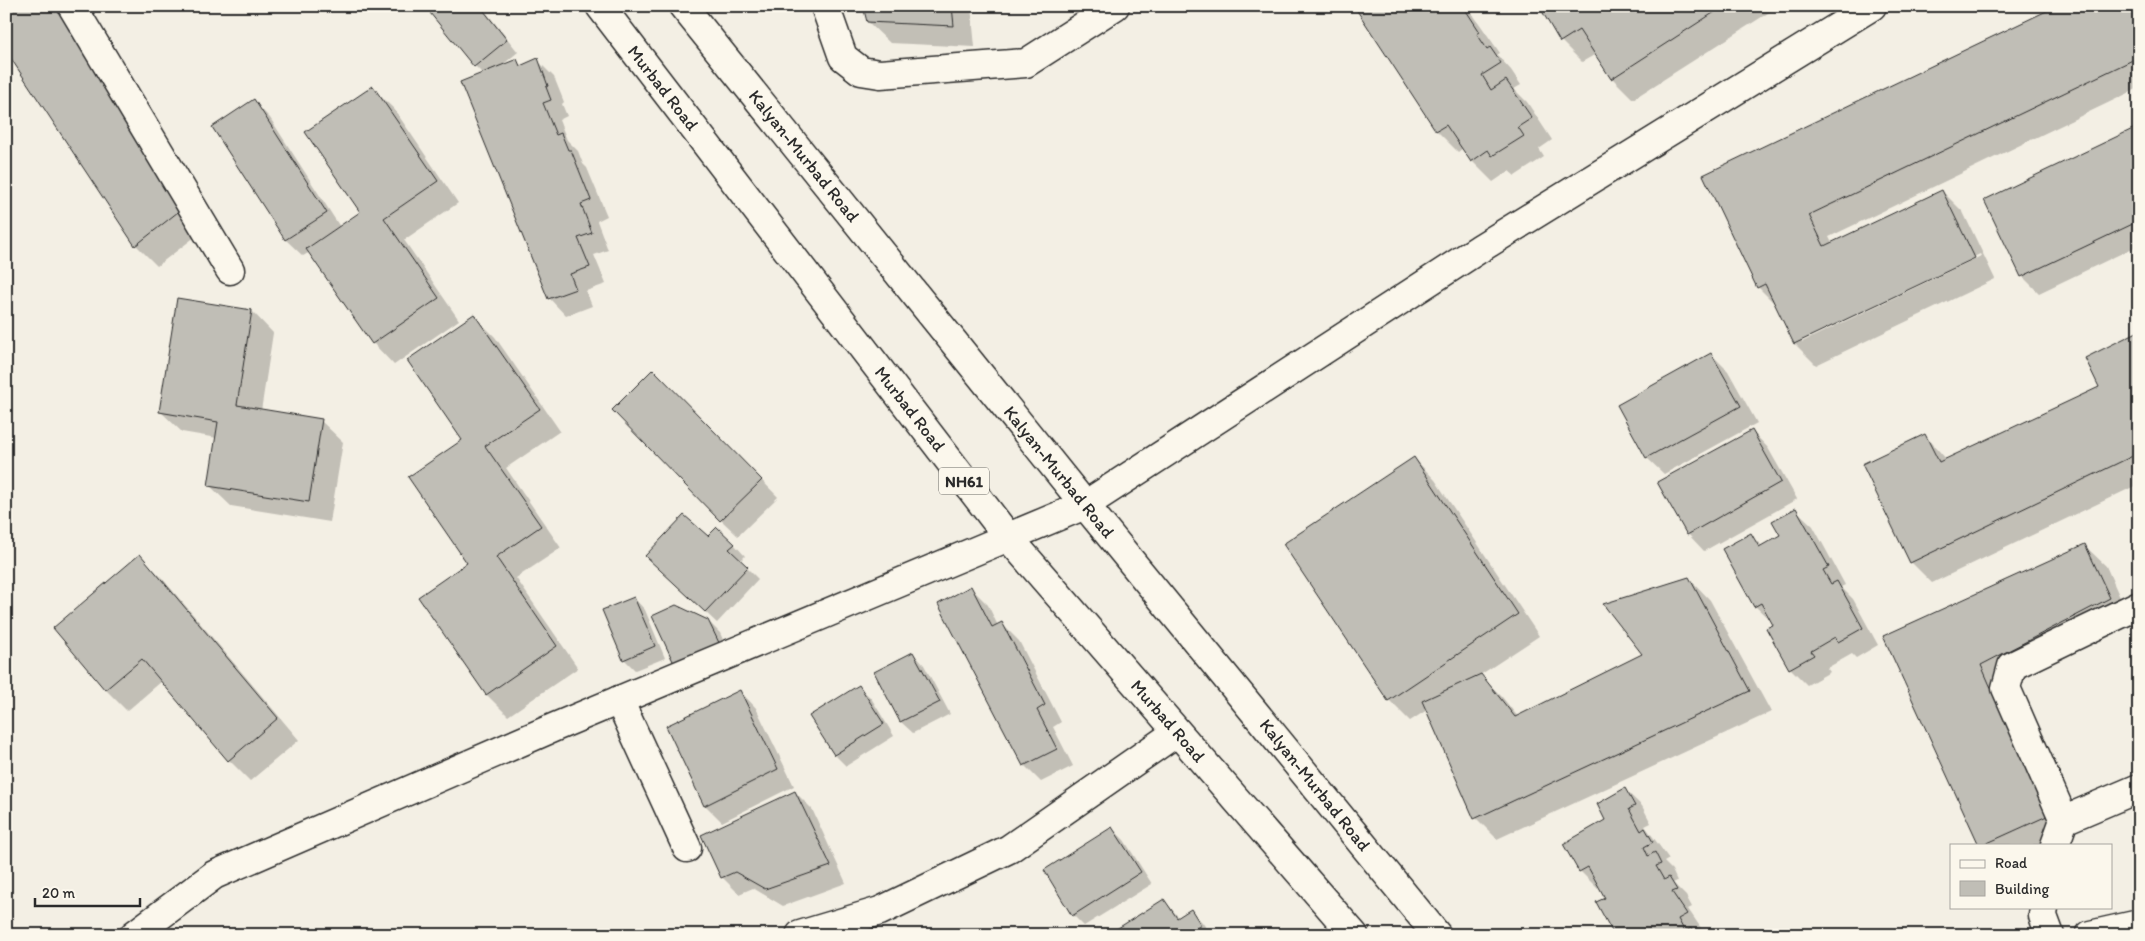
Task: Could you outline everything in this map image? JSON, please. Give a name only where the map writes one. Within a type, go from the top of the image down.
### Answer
[{"type":"main road","points":[[72,6],[230,270]]},
{"type":"main road","name":"Murbad Road","points":[[600,6],[1008,537],[1354,935]]},
{"type":"main road","name":"Kalyan-Murbad Road","points":[[684,6],[1085,505],[1437,935]]},
{"type":"main road","points":[[825,6],[843,57],[861,71],[880,74],[1026,63],[1116,6]]},
{"type":"main road","points":[[134,935],[214,875],[619,700],[1085,505],[1479,249],[1872,6]]},
{"type":"main road","points":[[2139,605],[2012,666],[2006,688],[2060,832],[2139,788]]},
{"type":"main road","points":[[619,700],[687,848]]},
{"type":"main road","points":[[800,935],[880,911],[1009,849],[1177,732]]},
{"type":"main road","points":[[2044,908],[2043,916],[2050,935]]},
{"type":"main road","points":[[2090,935],[2139,924]]},
{"type":"building","points":[[6,6],[59,6],[183,208],[135,246],[6,51]]},
{"type":"building","points":[[439,6],[480,6],[507,40],[474,67],[430,13]]},
{"type":"building","points":[[863,6],[952,6],[954,26],[867,22]]},
{"type":"building","points":[[1354,6],[1463,6],[1480,32],[1477,34],[1487,49],[1490,47],[1501,63],[1482,75],[1491,90],[1506,80],[1532,118],[1518,127],[1524,136],[1492,156],[1488,150],[1471,162],[1446,125],[1436,131]]},
{"type":"building","points":[[1539,6],[1724,6],[1611,79],[1579,30],[1560,42]]},
{"type":"building","points":[[2057,6],[2139,6],[2139,57],[1809,215],[1824,246],[1942,190],[1975,258],[1794,344],[1765,284],[1757,288],[1703,175]]},
{"type":"building","points":[[538,58],[551,100],[543,103],[556,135],[561,133],[568,150],[571,150],[591,200],[581,204],[592,233],[578,238],[590,267],[570,274],[576,289],[548,299],[460,82],[517,59],[520,66]]},
{"type":"building","points":[[373,86],[438,181],[384,218],[439,298],[372,344],[306,249],[360,212],[305,132]]},
{"type":"building","points":[[254,99],[327,213],[285,240],[212,127]]},
{"type":"building","points":[[2139,126],[2139,221],[2021,277],[1984,200]]},
{"type":"building","points":[[177,298],[252,310],[237,405],[322,419],[309,502],[208,486],[218,422],[159,412]]},
{"type":"building","points":[[474,314],[540,409],[485,446],[541,526],[496,557],[557,646],[486,695],[418,597],[467,563],[408,477],[462,440],[407,360]]},
{"type":"building","points":[[2139,331],[2139,453],[1910,563],[1862,464],[1925,434],[1939,462],[2099,387],[2085,358]]},
{"type":"building","points":[[1711,353],[1741,406],[1646,458],[1617,405]]},
{"type":"building","points":[[653,369],[762,480],[720,521],[612,410]]},
{"type":"building","points":[[1752,430],[1781,482],[1687,535],[1657,482]]},
{"type":"building","points":[[1414,457],[1518,614],[1388,701],[1283,544]]},
{"type":"building","points":[[1796,508],[1829,567],[1823,570],[1831,584],[1837,581],[1863,628],[1838,642],[1835,637],[1811,651],[1814,655],[1789,669],[1766,628],[1773,625],[1761,603],[1754,607],[1722,549],[1751,533],[1759,547],[1780,535],[1772,521]]},
{"type":"building","points":[[684,515],[708,536],[717,527],[735,544],[729,549],[748,567],[705,612],[645,556]]},
{"type":"building","points":[[2085,544],[2110,598],[1981,665],[2047,816],[1985,844],[1979,844],[1883,636]]},
{"type":"building","points":[[140,554],[278,718],[228,761],[142,659],[105,690],[53,628]]},
{"type":"building","points":[[1689,577],[1750,691],[1474,819],[1422,701],[1481,674],[1515,717],[1642,654],[1603,604]]},
{"type":"building","points":[[971,586],[992,627],[1002,622],[1045,705],[1037,710],[1057,749],[1023,766],[938,604]]},
{"type":"building","points":[[634,597],[655,646],[623,660],[602,610]]},
{"type":"building","points":[[676,605],[708,620],[723,651],[678,672],[652,616]]},
{"type":"building","points":[[913,652],[940,702],[900,722],[874,672]]},
{"type":"building","points":[[859,685],[884,724],[834,755],[809,716]]},
{"type":"building","points":[[740,690],[778,769],[704,806],[666,726]]},
{"type":"building","points":[[1625,788],[1635,806],[1629,809],[1641,831],[1645,828],[1653,842],[1644,847],[1648,856],[1655,852],[1661,864],[1656,866],[1664,880],[1669,877],[1677,890],[1672,892],[1687,914],[1678,919],[1685,932],[1691,928],[1694,935],[1614,935],[1596,902],[1605,898],[1588,867],[1579,872],[1563,844],[1605,820],[1597,804]]},
{"type":"building","points":[[795,791],[831,866],[765,889],[735,872],[721,878],[701,835]]},
{"type":"building","points":[[1112,827],[1141,872],[1072,916],[1044,870]]},
{"type":"building","points":[[1164,899],[1177,918],[1191,909],[1201,925],[1186,935],[1107,935]]}]
